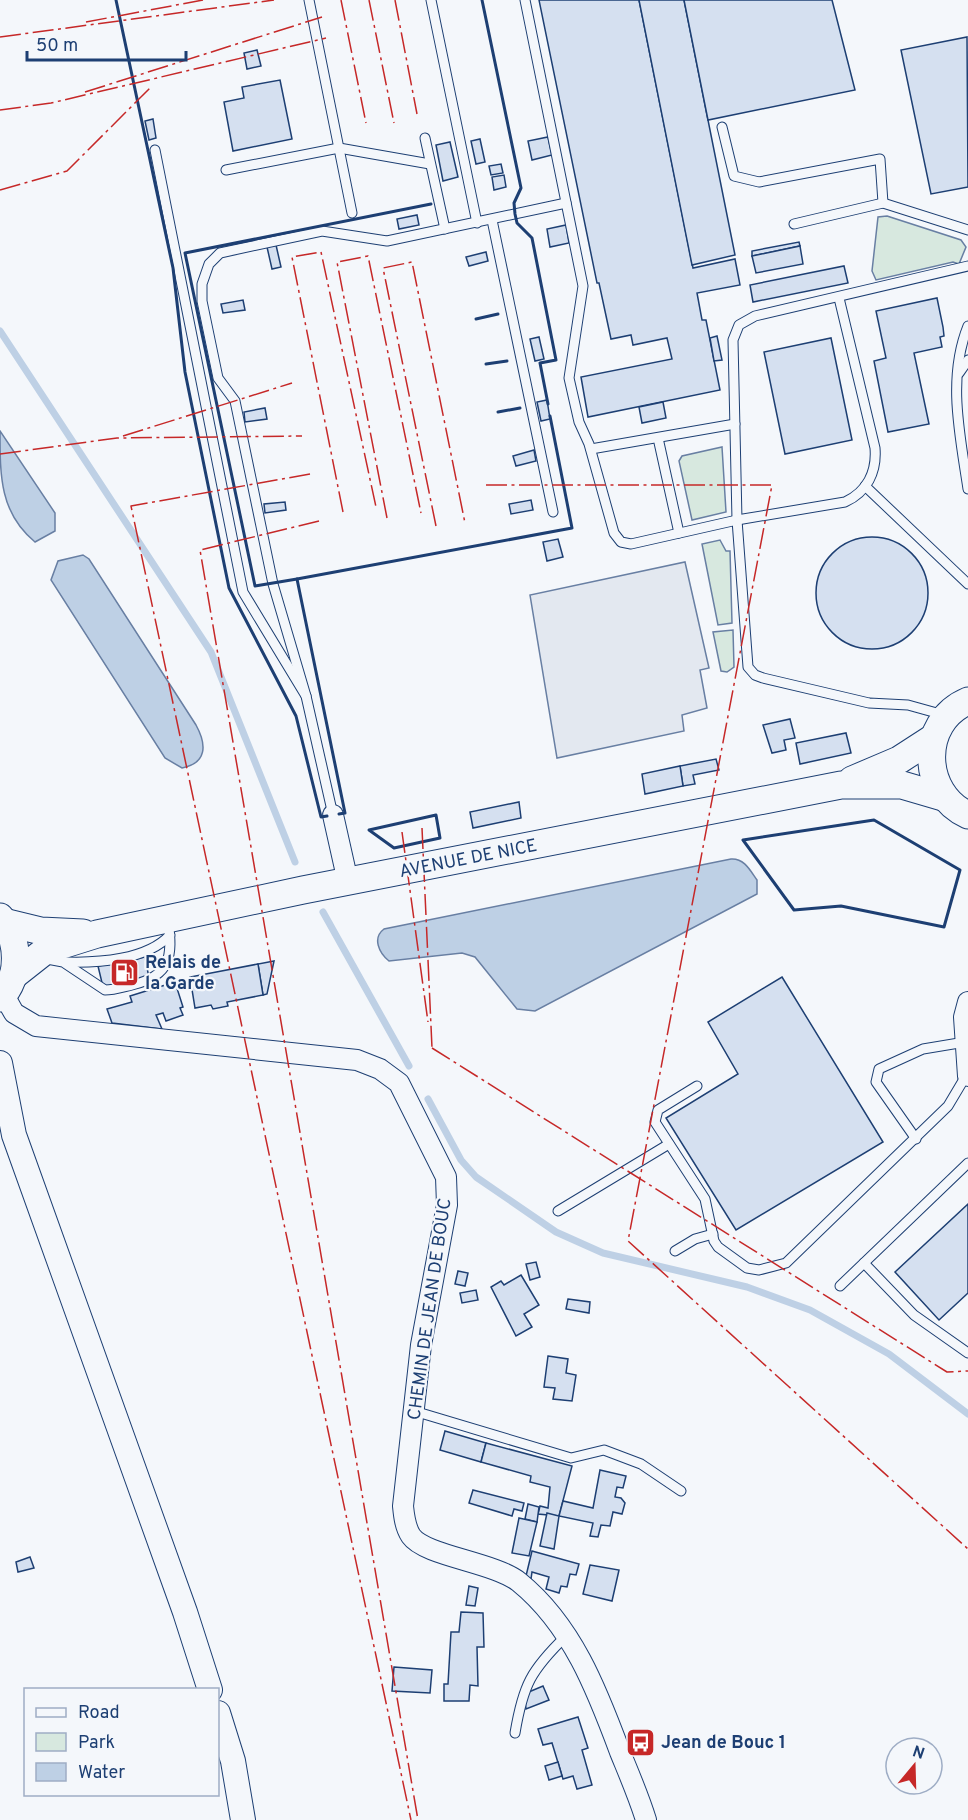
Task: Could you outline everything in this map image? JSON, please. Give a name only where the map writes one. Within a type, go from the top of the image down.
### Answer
[{"type":"main road","name":"AVENUE DE NICE","points":[[841,785],[899,760],[949,718]]},
{"type":"main road","points":[[949,718],[931,769],[943,797],[958,811],[968,815]]},
{"type":"main road","name":"AVENUE DE NICE","points":[[2,919],[41,931],[96,933],[169,927],[309,889],[841,785],[902,785],[943,797]]},
{"type":"main road","points":[[2,919],[13,938],[16,957],[12,982]]},
{"type":"main road","name":"AVENUE DE NICE","points":[[12,982],[46,951],[96,933]]},
{"type":"street","points":[[333,815],[348,882]]},
{"type":"street","name":"CHEMIN DE JEAN DE BOUC","points":[[12,982],[14,1013],[36,1026],[357,1060],[380,1069],[399,1083],[446,1177],[447,1205],[421,1345],[404,1506],[405,1524],[412,1538],[429,1547],[493,1568],[517,1581],[543,1606],[566,1636],[593,1680],[646,1820]]},
{"type":"street","points":[[967,1075],[964,1017],[968,1002]]},
{"type":"street","points":[[0,1063],[14,1135],[182,1601],[210,1688]]},
{"type":"street","points":[[0,1112],[14,1135]]},
{"type":"street","points":[[219,1716],[233,1761],[243,1820]]},
{"type":"lane","points":[[309,0],[352,213]]},
{"type":"lane","points":[[431,0],[477,223]]},
{"type":"lane","points":[[525,0],[583,286],[569,378],[579,422],[591,449],[617,538],[631,544],[737,520],[845,502],[854,498],[875,471],[874,448],[839,298]]},
{"type":"lane","points":[[722,127],[734,176],[759,182],[880,159],[883,203]]},
{"type":"lane","points":[[425,138],[445,229]]},
{"type":"lane","points":[[226,170],[339,148],[430,164]]},
{"type":"lane","points":[[155,150],[243,592],[306,696]]},
{"type":"lane","points":[[333,815],[306,696],[273,584],[235,401],[218,378],[202,302],[202,284],[210,264],[220,253],[322,231],[387,241],[566,203]]},
{"type":"lane","points":[[794,224],[883,203],[968,230]]},
{"type":"lane","points":[[492,220],[553,512]]},
{"type":"lane","points":[[949,718],[908,705],[876,704],[828,694],[763,678],[750,671],[746,660],[737,520],[733,340],[739,325],[755,316],[968,266]]},
{"type":"lane","points":[[968,326],[960,346],[957,375],[957,414],[968,489]]},
{"type":"lane","points":[[957,375],[968,360]]},
{"type":"lane","points":[[591,449],[735,424]]},
{"type":"lane","points":[[658,438],[679,533]]},
{"type":"lane","points":[[865,486],[968,584]]},
{"type":"lane","points":[[63,962],[105,990],[148,981],[158,975],[166,964],[172,947],[169,927]]},
{"type":"lane","points":[[12,982],[49,958],[63,962],[100,962],[154,949],[169,927]]},
{"type":"lane","points":[[916,1139],[876,1082],[879,1069],[923,1049],[965,1042]]},
{"type":"lane","points":[[697,1086],[658,1110],[655,1122],[705,1199],[718,1247],[747,1268],[759,1270],[786,1263],[948,1106],[967,1075]]},
{"type":"lane","points":[[558,1211],[669,1144]]},
{"type":"lane","points":[[840,1286],[968,1163]]},
{"type":"lane","points":[[675,1251],[694,1239],[713,1234]]},
{"type":"lane","points":[[864,1263],[914,1315],[968,1353]]},
{"type":"lane","points":[[414,1411],[571,1458],[604,1450],[641,1464],[681,1491]]},
{"type":"lane","points":[[515,1733],[522,1694],[528,1681],[544,1657],[566,1636]]},
{"type":"green space","points":[[887,216],[961,240],[966,247],[959,264],[953,262],[876,280],[872,271],[878,217]]},
{"type":"green space","points":[[722,447],[726,512],[692,520],[679,461],[682,456]]},
{"type":"green space","points":[[720,540],[726,551],[730,551],[732,623],[718,625],[702,544]]},
{"type":"green space","points":[[733,630],[734,667],[727,672],[721,671],[713,632]]},
{"type":"shaded area","points":[[685,562],[709,668],[700,670],[707,708],[682,715],[684,731],[557,758],[530,595]]},
{"type":"water","points":[[0,431],[55,513],[55,531],[35,542],[23,531],[15,519],[4,493]]},
{"type":"water","points":[[83,555],[89,559],[200,732],[202,752],[196,762],[190,766],[182,768],[165,758],[51,580],[58,561]]},
{"type":"water","points":[[731,859],[740,860],[749,869],[757,880],[757,894],[535,1011],[517,1009],[475,957],[462,953],[389,961],[382,954],[378,945],[378,937],[384,929]]},
{"type":"building","points":[[539,0],[639,0],[693,268],[735,259],[740,285],[697,293],[702,320],[706,320],[720,390],[588,417],[581,377],[672,359],[667,338],[633,345],[631,335],[611,339],[599,283],[597,283]]},
{"type":"building","points":[[639,0],[684,0],[735,255],[692,265]]},
{"type":"building","points":[[684,0],[832,0],[855,90],[708,120]]},
{"type":"building","points":[[967,37],[968,187],[931,194],[901,50]]},
{"type":"building","points":[[257,50],[261,66],[247,69],[244,53]]},
{"type":"building","points":[[280,80],[292,139],[233,151],[224,102],[244,98],[242,87]]},
{"type":"building","points":[[153,119],[156,138],[149,140],[145,121]]},
{"type":"building","points":[[548,137],[552,155],[532,160],[528,141]]},
{"type":"building","points":[[480,139],[485,162],[476,164],[471,141]]},
{"type":"building","points":[[450,142],[458,177],[443,181],[436,145]]},
{"type":"building","points":[[501,164],[503,173],[491,175],[489,166]]},
{"type":"building","points":[[504,175],[506,187],[494,190],[492,177]]},
{"type":"building","points":[[417,215],[419,225],[399,229],[397,219]]},
{"type":"building","points":[[566,225],[569,243],[550,247],[547,229]]},
{"type":"building","points":[[799,242],[800,246],[752,256],[752,251]]},
{"type":"building","points":[[276,245],[281,267],[272,269],[267,247]]},
{"type":"building","points":[[800,246],[803,264],[756,273],[752,256]]},
{"type":"building","points":[[486,252],[488,261],[469,266],[466,257]]},
{"type":"building","points":[[844,266],[848,283],[753,302],[750,285]]},
{"type":"building","points":[[937,298],[944,336],[940,337],[942,347],[914,353],[929,424],[888,432],[874,361],[886,358],[876,311]]},
{"type":"building","points":[[243,300],[245,310],[223,313],[221,304]]},
{"type":"building","points":[[717,336],[722,360],[714,361],[710,338]]},
{"type":"building","points":[[539,337],[544,359],[535,361],[530,339]]},
{"type":"building","points":[[831,338],[852,440],[785,454],[764,352]]},
{"type":"building","points":[[547,400],[550,419],[541,421],[537,402]]},
{"type":"building","points":[[663,402],[666,418],[642,423],[639,407]]},
{"type":"building","points":[[265,408],[267,419],[245,422],[244,412]]},
{"type":"building","points":[[534,450],[536,461],[516,466],[513,456]]},
{"type":"building","points":[[531,500],[533,510],[511,514],[509,504]]},
{"type":"building","points":[[285,502],[286,510],[265,513],[264,504]]},
{"type":"building","points":[[872,537],[893,542],[911,554],[923,572],[928,593],[923,614],[911,632],[893,644],[872,649],[851,644],[833,632],[821,614],[816,593],[821,572],[833,554],[851,542]]},
{"type":"building","points":[[558,539],[563,557],[547,561],[543,542]]},
{"type":"building","points":[[790,719],[795,738],[784,740],[786,750],[772,753],[763,725]]},
{"type":"building","points":[[846,733],[851,753],[800,764],[796,743]]},
{"type":"building","points":[[716,759],[719,770],[693,775],[695,784],[683,786],[680,766]]},
{"type":"building","points":[[680,766],[683,786],[645,794],[642,774]]},
{"type":"building","points":[[519,802],[521,818],[473,828],[470,812]]},
{"type":"building","points":[[145,957],[149,978],[103,987],[98,966]]},
{"type":"building","points":[[274,961],[267,994],[263,995],[258,964]]},
{"type":"building","points":[[258,964],[263,995],[227,1002],[228,1006],[213,1009],[211,1005],[195,1008],[190,977]]},
{"type":"building","points":[[782,977],[883,1142],[736,1230],[666,1118],[738,1074],[708,1022]]},
{"type":"building","points":[[175,982],[183,1007],[180,1008],[183,1015],[166,1021],[163,1013],[156,1015],[162,1029],[112,1023],[107,1009],[132,1002],[130,996]]},
{"type":"building","points":[[968,1204],[968,1293],[939,1320],[895,1272]]},
{"type":"building","points":[[536,1262],[540,1277],[530,1280],[526,1264]]},
{"type":"building","points":[[458,1271],[468,1273],[465,1286],[455,1284]]},
{"type":"building","points":[[521,1275],[539,1305],[524,1314],[532,1327],[516,1336],[491,1287],[501,1281],[504,1285]]},
{"type":"building","points":[[476,1290],[478,1300],[462,1303],[460,1293]]},
{"type":"building","points":[[568,1299],[590,1302],[589,1313],[566,1309]]},
{"type":"building","points":[[548,1356],[568,1359],[566,1373],[576,1375],[572,1401],[553,1399],[555,1388],[544,1387]]},
{"type":"building","points":[[445,1431],[486,1443],[481,1462],[440,1450]]},
{"type":"building","points":[[486,1443],[572,1466],[559,1516],[538,1514],[540,1506],[548,1508],[550,1487],[530,1482],[531,1476],[481,1462]]},
{"type":"building","points":[[600,1470],[626,1476],[623,1488],[617,1487],[615,1497],[621,1498],[625,1503],[622,1514],[613,1512],[610,1526],[601,1525],[598,1537],[590,1536],[593,1523],[559,1516],[563,1501],[593,1508]]},
{"type":"building","points":[[473,1490],[524,1503],[522,1511],[514,1509],[512,1516],[469,1503]]},
{"type":"building","points":[[528,1504],[539,1507],[537,1522],[525,1519]]},
{"type":"building","points":[[547,1513],[559,1516],[554,1549],[540,1546]]},
{"type":"building","points":[[519,1518],[537,1522],[529,1556],[512,1553]]},
{"type":"building","points":[[532,1551],[579,1564],[576,1575],[570,1574],[567,1587],[561,1586],[559,1593],[546,1589],[549,1577],[532,1572],[531,1579],[526,1576]]},
{"type":"building","points":[[30,1557],[34,1568],[18,1572],[16,1562]]},
{"type":"building","points":[[590,1565],[619,1570],[612,1601],[583,1594]]},
{"type":"building","points":[[469,1586],[478,1588],[475,1606],[466,1605]]},
{"type":"building","points":[[461,1612],[483,1613],[484,1647],[477,1647],[478,1686],[470,1685],[469,1701],[444,1701],[444,1684],[448,1684],[451,1632],[459,1632]]},
{"type":"building","points":[[394,1667],[432,1670],[430,1693],[392,1691]]},
{"type":"building","points":[[543,1686],[549,1700],[526,1709],[524,1694]]},
{"type":"building","points":[[578,1717],[588,1748],[582,1750],[592,1785],[577,1789],[573,1776],[563,1779],[552,1743],[543,1745],[538,1729]]},
{"type":"building","points":[[558,1762],[562,1776],[549,1780],[545,1766]]},
{"type":"waterway","points":[[0,331],[211,652],[295,862]]},
{"type":"waterway","points":[[323,912],[409,1066]]},
{"type":"waterway","points":[[428,1099],[461,1160],[476,1177],[556,1232],[603,1253],[747,1287],[810,1310],[889,1354],[968,1414]]},
{"type":"wall","points":[[116,0],[173,268],[185,372],[229,588],[296,716],[321,817],[327,816]]},
{"type":"wall","points":[[482,0],[521,188],[514,203],[515,214],[517,223],[532,238],[556,360],[540,363],[548,404]]},
{"type":"wall","points":[[297,579],[255,586],[185,253],[431,204]]},
{"type":"wall","points":[[476,319],[498,314]]},
{"type":"wall","points":[[486,364],[507,361]]},
{"type":"wall","points":[[498,412],[520,408]]},
{"type":"wall","points":[[339,814],[345,813],[297,579],[572,528],[550,416]]},
{"type":"wall","points":[[436,815],[440,838],[394,848],[369,830],[436,815]]},
{"type":"wall","points":[[874,820],[960,870],[944,927],[841,906],[794,910],[743,840],[874,820]]},
{"type":"power","points":[[86,22],[203,0]]},
{"type":"power","points":[[0,37],[274,0]]},
{"type":"power","points":[[341,0],[366,123]]},
{"type":"power","points":[[369,0],[394,123]]},
{"type":"power","points":[[395,0],[417,114]]},
{"type":"power","points":[[85,92],[322,17]]},
{"type":"power","points":[[0,110],[51,103],[326,38]]},
{"type":"power","points":[[0,190],[67,171],[152,86]]},
{"type":"power","points":[[343,512],[292,257],[321,252],[376,507]]},
{"type":"power","points":[[387,518],[337,262],[368,256],[421,513]]},
{"type":"power","points":[[436,526],[383,268],[412,262],[465,523]]},
{"type":"power","points":[[123,436],[292,383]]},
{"type":"power","points":[[0,454],[117,438],[302,436]]},
{"type":"power","points":[[310,474],[131,506],[411,1820]]},
{"type":"power","points":[[486,485],[772,485],[628,1241],[968,1549]]},
{"type":"power","points":[[319,521],[200,550],[418,1820]]},
{"type":"power","points":[[422,828],[432,1048]]},
{"type":"power","points":[[402,832],[428,1022]]},
{"type":"power","points":[[432,1048],[947,1372],[968,1371]]},
{"type":"place","name":"Relais de la Garde","points":[[124,972]]},
{"type":"place","name":"Jean de Bouc 1","points":[[640,1742]]}]
